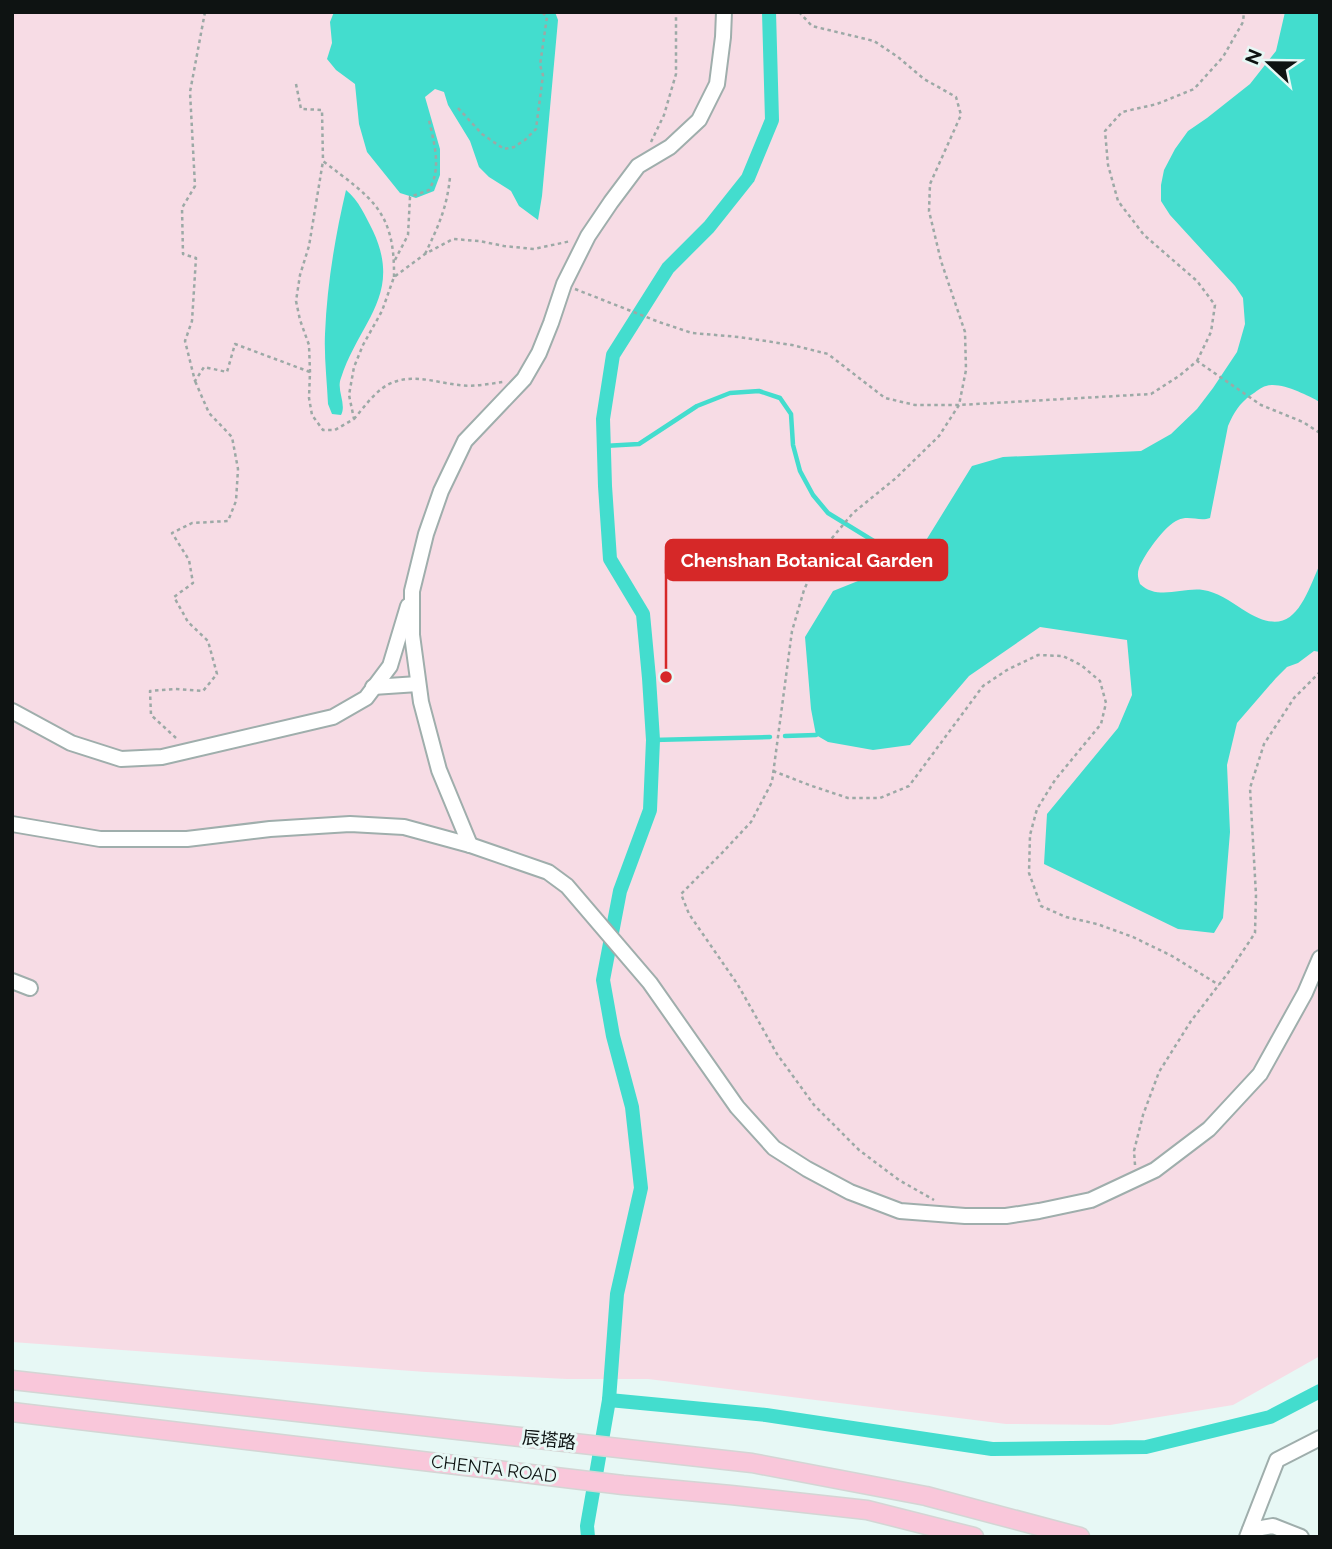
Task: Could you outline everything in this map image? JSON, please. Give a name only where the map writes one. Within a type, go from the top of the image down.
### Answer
[{"type":"main road","name":"辰塔路","points":[[12,1380],[752,1463],[926,1496],[1080,1537]]},
{"type":"main road","name":"CHENTA ROAD","points":[[12,1412],[623,1485],[867,1510],[974,1537]]},
{"type":"lane","points":[[12,711],[71,743],[121,759],[162,757],[333,717],[366,698],[390,666],[426,534],[441,491],[465,441],[524,379],[539,352],[564,284],[588,236],[611,202],[638,166],[670,147],[699,120],[717,83],[724,12]]},
{"type":"lane","points":[[412,591],[412,635],[421,702],[439,770],[470,845]]},
{"type":"lane","points":[[373,687],[418,684]]},
{"type":"lane","points":[[12,824],[100,839],[187,839],[270,829],[351,824],[404,827],[470,845],[548,873],[567,886],[650,983],[737,1107],[774,1148],[850,1192],[901,1211],[1006,1216],[1091,1200],[1155,1170],[1209,1129],[1260,1074],[1305,993],[1320,958]]},
{"type":"lane","points":[[12,981],[30,988]]},
{"type":"lane","points":[[1249,1533],[1278,1460],[1320,1438]]},
{"type":"lane","points":[[1249,1533],[1273,1526],[1301,1537]]},
{"type":"path","points":[[188,751],[151,715],[150,691],[203,691],[218,674],[208,641],[188,622],[174,597],[193,583],[189,560],[172,533],[192,523],[228,521],[236,501],[238,469],[232,437],[209,413],[195,381],[185,341],[192,321],[196,258],[183,254],[182,208],[195,186],[190,92],[205,12]]},
{"type":"path","points":[[458,108],[482,134],[504,149],[525,141],[536,129],[543,75],[540,65],[547,17],[542,12]]},
{"type":"path","points":[[638,166],[664,115],[676,74],[676,12]]},
{"type":"path","points":[[799,12],[812,26],[874,41],[924,79],[956,97],[961,115],[930,184],[929,211],[965,332],[966,370],[959,405],[939,436],[896,478],[849,517],[822,550],[804,590],[792,631],[772,782],[751,822],[681,894],[689,914],[738,985],[777,1054],[814,1105],[859,1150],[899,1180],[943,1204]]},
{"type":"path","points":[[564,284],[692,333],[779,343],[828,354],[886,398],[915,405],[1151,394],[1197,361],[1211,332],[1215,304],[1197,281],[1144,235],[1118,201],[1108,165],[1105,131],[1122,112],[1157,104],[1194,89],[1223,57],[1243,22],[1244,12]]},
{"type":"path","points":[[296,84],[302,109],[322,110],[323,161],[309,246],[296,301],[309,345],[309,398],[312,415],[323,430],[335,430],[354,419],[376,394],[393,382],[433,380],[462,386],[524,379]]},
{"type":"path","points":[[394,262],[408,235],[410,198],[429,190],[436,172],[429,120]]},
{"type":"path","points":[[323,161],[369,197],[384,216],[393,242],[394,277],[382,311],[354,367],[349,396],[354,419]]},
{"type":"path","points":[[425,254],[442,219],[450,177]]},
{"type":"path","points":[[394,277],[425,254],[453,239],[534,248],[588,236]]},
{"type":"path","points":[[195,381],[204,367],[227,372],[235,344],[310,372]]},
{"type":"path","points":[[1197,361],[1261,405],[1303,422],[1320,433]]},
{"type":"path","points":[[773,771],[848,798],[880,798],[909,786],[983,686],[1007,670],[1038,655],[1063,656],[1081,665],[1100,681],[1106,703],[1101,724],[1055,780],[1037,809],[1030,835],[1029,873],[1041,906],[1066,917],[1097,924],[1133,937],[1172,956],[1219,985]]},
{"type":"path","points":[[1136,1179],[1134,1151],[1143,1115],[1159,1072],[1191,1021],[1255,933],[1256,895],[1250,789],[1264,744],[1294,698],[1320,672]]},
{"type":"shaded area","points":[[12,12],[1320,12],[1320,1356],[1233,1405],[1110,1425],[1006,1424],[648,1379],[567,1379],[426,1372],[12,1342]]},
{"type":"water","points":[[334,12],[555,12],[558,20],[538,220],[519,206],[511,191],[479,167],[470,141],[448,105],[444,92],[435,89],[425,97],[440,149],[440,175],[434,191],[416,198],[400,193],[367,152],[359,124],[355,84],[336,70],[327,59],[332,43],[330,22]]},
{"type":"water","points":[[1285,12],[1320,12],[1320,402],[1279,385],[1272,385],[1260,388],[1243,402],[1228,426],[1210,518],[1182,519],[1173,523],[1150,548],[1138,572],[1140,584],[1154,592],[1208,591],[1259,618],[1273,622],[1284,620],[1301,605],[1320,564],[1320,652],[1314,651],[1298,663],[1287,667],[1237,723],[1227,765],[1230,832],[1223,918],[1214,933],[1178,929],[1044,864],[1047,814],[1118,728],[1132,695],[1127,640],[1040,627],[969,676],[910,745],[873,750],[828,742],[816,735],[805,637],[833,591],[888,569],[925,542],[972,466],[1003,457],[1141,451],[1171,434],[1197,409],[1237,352],[1245,324],[1243,298],[1170,215],[1161,201],[1164,170],[1188,131],[1250,84],[1276,51]]},
{"type":"water","points":[[346,190],[358,204],[373,231],[381,253],[383,273],[375,308],[341,378],[341,415],[332,414],[328,404],[325,343],[332,261]]},
{"type":"waterway","points":[[588,1537],[587,1526],[609,1400],[617,1294],[641,1188],[632,1107],[613,1036],[603,980],[620,891],[650,810],[653,740],[643,614],[610,559],[603,419],[613,355],[668,268],[709,227],[748,178],[772,120],[769,12]]},
{"type":"waterway","points":[[604,446],[639,444],[697,406],[730,393],[759,391],[780,398],[791,414],[793,445],[800,471],[813,495],[828,513],[903,559]]},
{"type":"waterway","points":[[785,736],[816,735]]},
{"type":"waterway","points":[[653,740],[770,737]]},
{"type":"waterway","points":[[609,1400],[766,1415],[992,1449],[1146,1447],[1270,1417],[1320,1391]]},
{"type":"place","name":"Chenshan Botanical Garden","points":[[666,677]]}]
